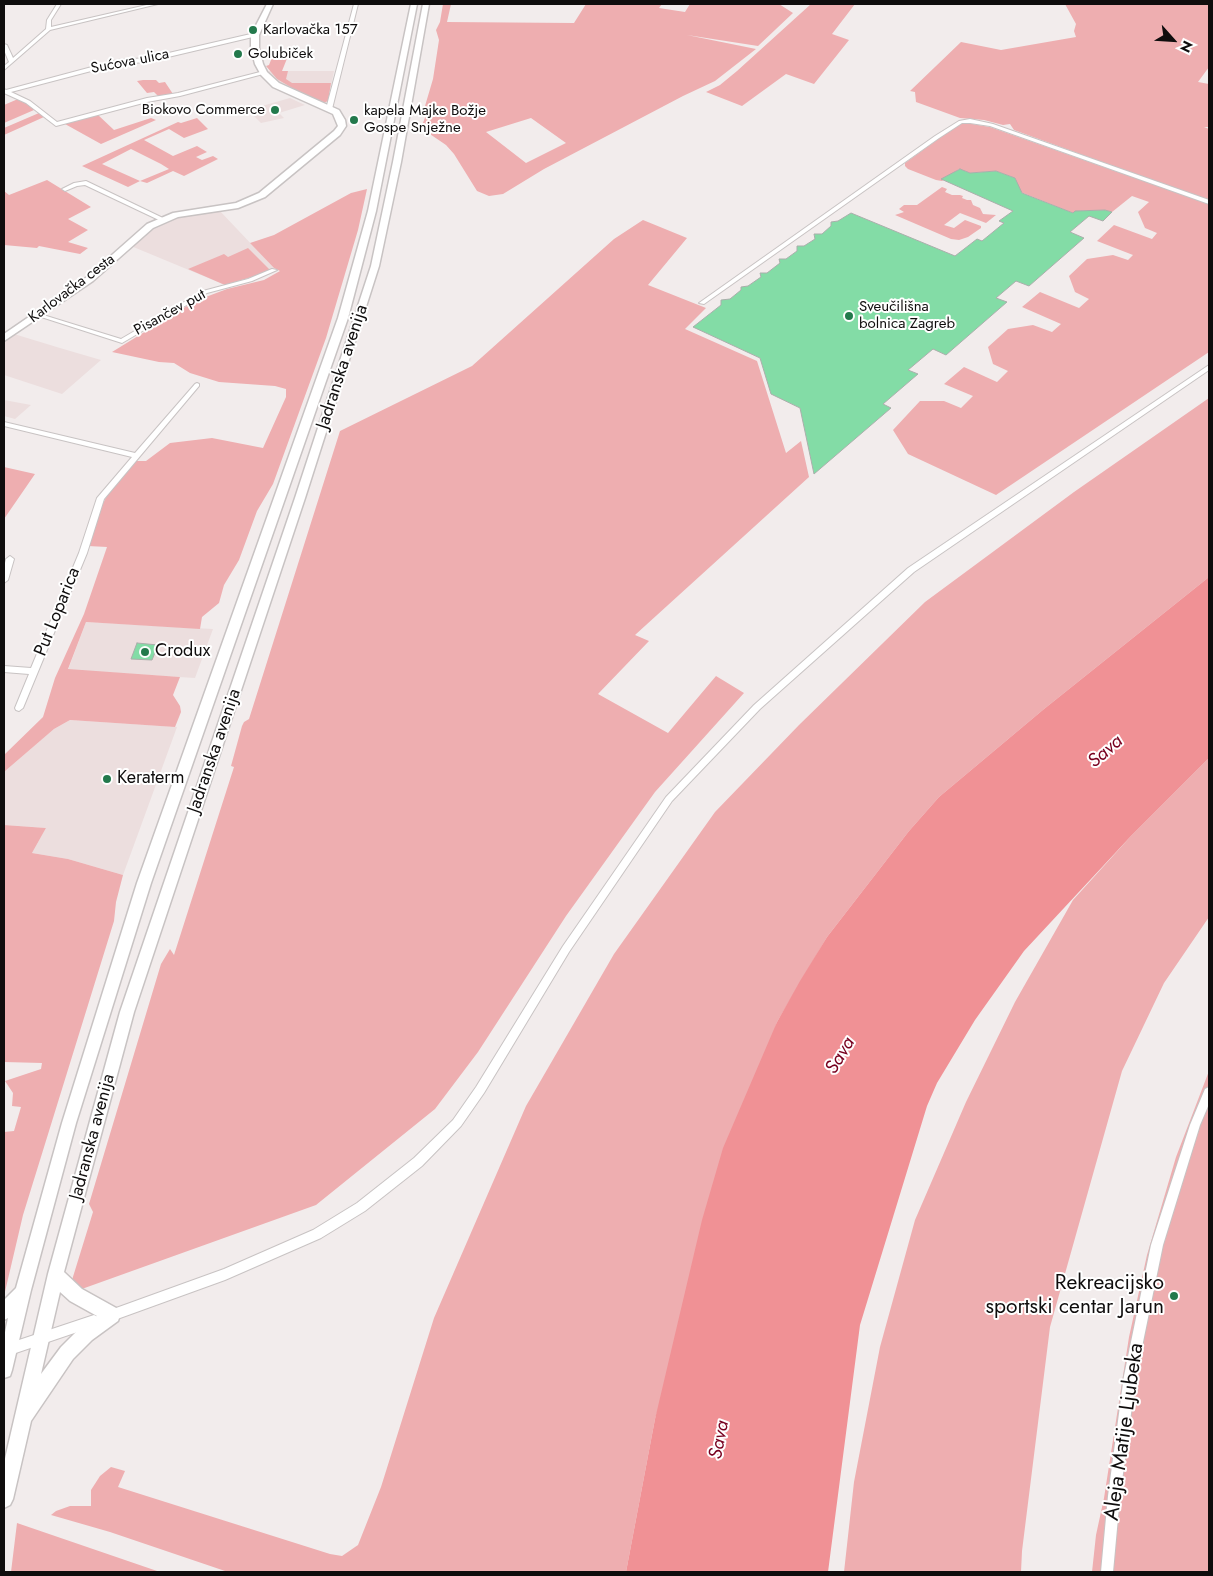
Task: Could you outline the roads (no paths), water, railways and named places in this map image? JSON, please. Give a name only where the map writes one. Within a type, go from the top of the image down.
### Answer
[{"type":"main road","points":[[270,4],[255,35],[256,55],[264,74],[276,85],[329,109]]},
{"type":"main road","name":"Jadranska avenija","points":[[4,1370],[5,1348],[69,1123],[138,901],[343,318],[372,211],[414,4]]},
{"type":"main road","name":"Jadranska avenija","points":[[5,1492],[56,1274],[127,1012],[344,365],[375,266],[389,204],[426,4]]},
{"type":"main road","name":"Karlovačka cesta","points":[[4,338],[90,279],[140,234],[162,220],[176,215],[238,205],[262,195],[320,150],[338,133],[342,126],[341,120],[336,112],[329,109]]},
{"type":"main road","points":[[19,1427],[46,1380],[67,1353],[86,1334],[112,1315],[76,1295],[63,1284],[56,1274]]},
{"type":"main road","points":[[4,1312],[23,1290]]},
{"type":"street","points":[[48,29],[49,20],[59,4]]},
{"type":"street","points":[[4,69],[48,29],[156,4]]},
{"type":"street","points":[[329,109],[356,4]]},
{"type":"street","name":"Sućova ulica","points":[[5,92],[118,62],[147,60],[255,35]]},
{"type":"street","points":[[4,45],[12,62]]},
{"type":"street","points":[[5,92],[28,102],[56,124],[147,100],[178,96],[264,74]]},
{"type":"street","points":[[702,304],[937,137],[962,122],[970,121],[991,125],[1209,202]]},
{"type":"street","points":[[65,189],[76,184],[86,184],[162,220]]},
{"type":"street","name":"Pisančev put","points":[[38,315],[122,341],[205,292],[250,280],[274,270]]},
{"type":"street","points":[[5,1348],[40,1341],[225,1274],[317,1234],[361,1207],[411,1168],[457,1123],[476,1097],[566,949],[670,799],[757,707],[912,570],[1209,367]]},
{"type":"street","points":[[4,424],[137,456],[198,384]]},
{"type":"street","name":"Put Loparica","points":[[4,669],[34,671],[83,553],[101,498],[137,456]]},
{"type":"street","points":[[4,580],[10,559]]},
{"type":"street","points":[[19,708],[34,671]]},
{"type":"street","name":"Aleja Matije Ljubeka","points":[[1107,1572],[1114,1496],[1130,1376],[1156,1245],[1195,1125],[1209,1092]]},
{"type":"water","name":"Sava","points":[[1209,577],[1209,758],[1131,836],[1024,951],[975,1020],[937,1083],[927,1106],[860,1325],[828,1572],[626,1572],[655,1419],[702,1220],[723,1148],[777,1022],[800,981],[827,937],[909,831],[939,797],[1044,709]]},
{"type":"place","name":"Karlovačka 157","points":[[253,30]]},
{"type":"place","name":"Golubiček","points":[[238,54]]},
{"type":"place","name":"Biokovo Commerce","points":[[275,110]]},
{"type":"place","name":"kapela Majke Božje Gospe Snježne","points":[[354,120]]},
{"type":"place","name":"Sveučilišna bolnica Zagreb","points":[[849,316]]},
{"type":"place","name":"Crodux","points":[[145,652]]},
{"type":"place","name":"Keraterm","points":[[107,779]]},
{"type":"place","name":"Rekreacijsko sportski centar Jarun","points":[[1174,1296]]}]
